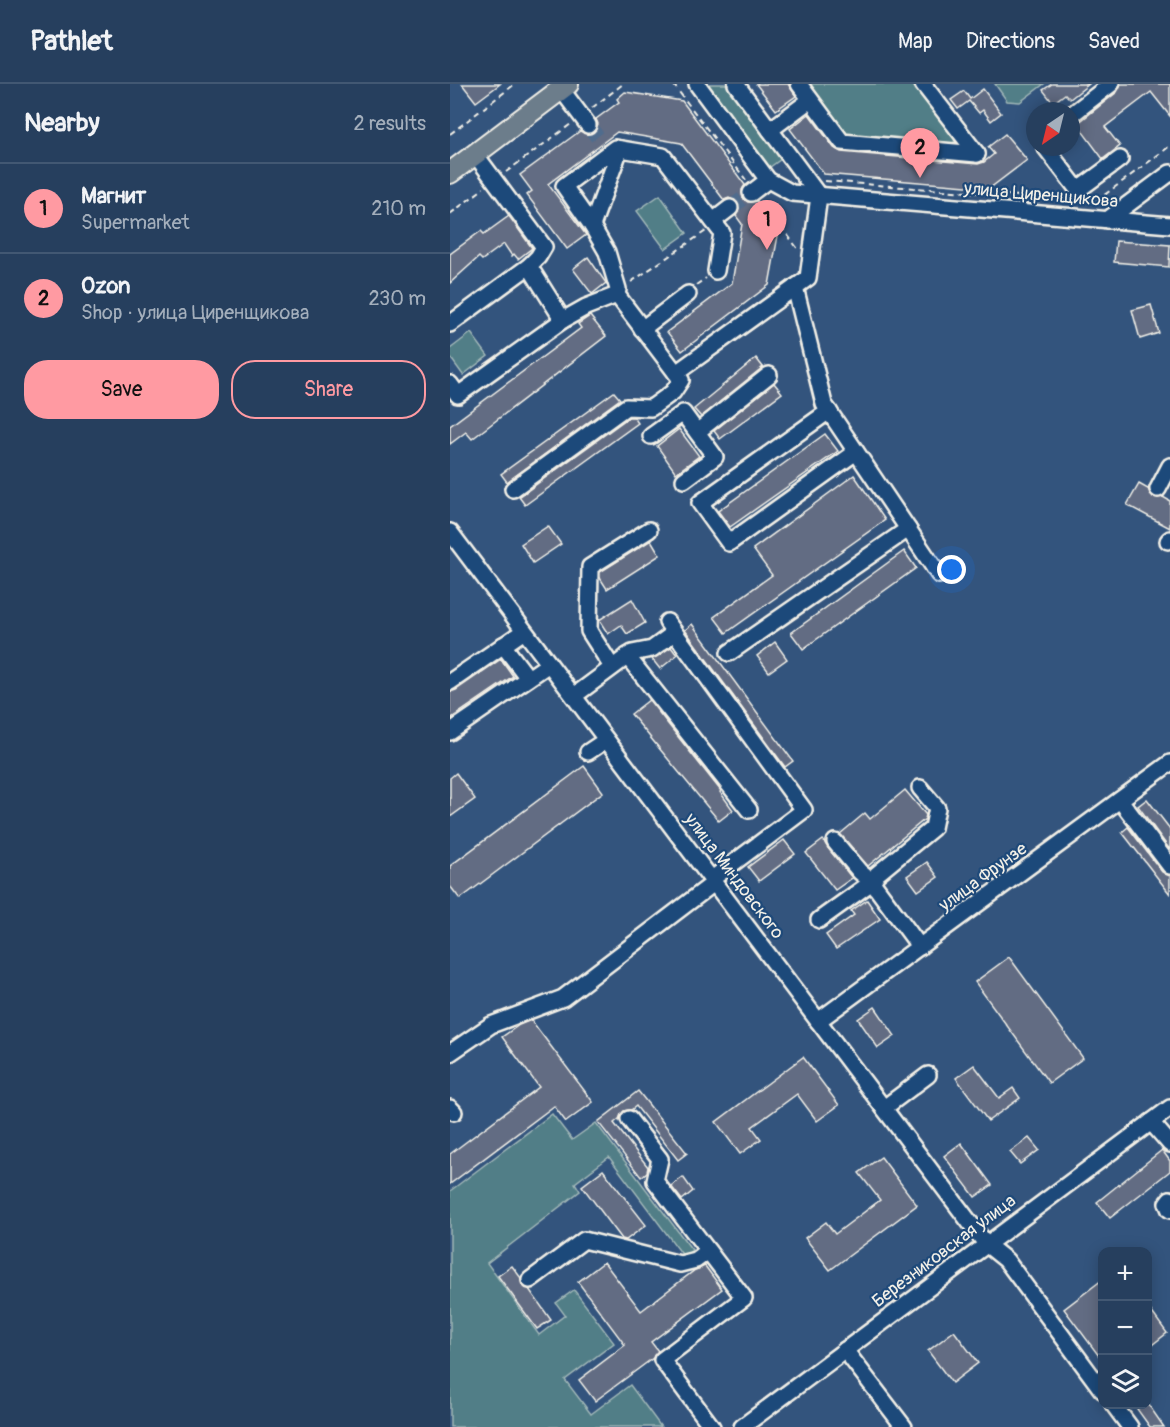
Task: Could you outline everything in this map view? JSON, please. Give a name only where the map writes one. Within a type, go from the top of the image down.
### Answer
[{"type":"main road","points":[[450,173],[565,87]]},
{"type":"street","points":[[697,84],[768,180],[752,192]]},
{"type":"street","points":[[676,373],[808,278],[820,188],[770,130],[736,84]]},
{"type":"street","points":[[799,84],[842,142],[977,154],[930,87]]},
{"type":"street","points":[[1080,108],[1111,84]]},
{"type":"street","points":[[565,87],[585,120]]},
{"type":"street","points":[[770,130],[810,100]]},
{"type":"street","points":[[592,226],[611,148]]},
{"type":"street","points":[[513,489],[626,407],[651,408],[673,392],[681,380],[617,292],[607,252],[564,186],[611,148],[663,156],[722,233],[711,274]]},
{"type":"street","points":[[450,324],[529,266],[544,247],[475,154]]},
{"type":"street","points":[[1051,156],[1077,195],[1074,218]]},
{"type":"street","points":[[1077,195],[1120,159]]},
{"type":"street","points":[[1107,220],[1170,173]]},
{"type":"street","name":"улица Циренщикова","points":[[768,180],[792,193],[820,188],[1074,218],[1170,225]]},
{"type":"street","points":[[714,223],[730,208]]},
{"type":"street","points":[[529,266],[563,320]]},
{"type":"street","points":[[795,287],[824,404],[939,575]]},
{"type":"street","points":[[642,329],[690,291]]},
{"type":"street","points":[[450,384],[458,395],[563,320],[617,292]]},
{"type":"street","points":[[697,432],[769,375]]},
{"type":"street","points":[[651,408],[665,426]]},
{"type":"street","points":[[829,411],[700,503],[729,543],[856,452]]},
{"type":"street","points":[[651,436],[683,413],[715,458],[684,480]]},
{"type":"street","points":[[729,653],[908,529]]},
{"type":"street","points":[[612,667],[589,631],[590,567],[649,530]]},
{"type":"street","name":"улица Миндовского","points":[[450,532],[986,1244],[1037,1290],[1098,1384]]},
{"type":"street","points":[[450,1053],[491,1025],[563,998],[804,810],[670,628],[652,649],[632,653],[573,696]]},
{"type":"street","points":[[450,682],[524,631]]},
{"type":"street","points":[[503,645],[528,678]]},
{"type":"street","points":[[627,656],[749,810]]},
{"type":"street","points":[[450,732],[549,664]]},
{"type":"street","points":[[588,752],[606,740]]},
{"type":"street","name":"улица Фрунзе","points":[[818,1021],[1170,763]]},
{"type":"street","points":[[819,920],[872,882],[878,874],[933,828],[937,808],[920,788]]},
{"type":"street","points":[[1120,800],[1170,866]]},
{"type":"street","points":[[835,842],[860,872],[872,882],[920,947]]},
{"type":"street","points":[[884,1108],[928,1075]]},
{"type":"street","name":"Березниковская улица","points":[[742,1427],[1170,1108]]},
{"type":"street","points":[[629,1119],[660,1159],[656,1181],[744,1299],[662,1360],[712,1427]]},
{"type":"street","points":[[1151,1122],[1170,1144]]},
{"type":"street","points":[[1170,1199],[1167,1203],[1170,1210]]},
{"type":"street","points":[[530,1280],[584,1240],[680,1264],[696,1260],[708,1251]]},
{"type":"street","points":[[845,1350],[904,1427]]},
{"type":"street","points":[[1117,1409],[1130,1427]]},
{"type":"path","points":[[450,134],[515,84]]},
{"type":"path","points":[[450,214],[585,120],[623,84]]},
{"type":"path","points":[[674,84],[752,192],[798,249]]},
{"type":"path","points":[[820,188],[1077,195],[1095,202],[1170,147]]},
{"type":"path","points":[[617,292],[714,223]]},
{"type":"path","points":[[690,291],[711,274]]},
{"type":"green space","points":[[702,84],[726,84],[781,159],[766,170]]},
{"type":"green space","points":[[803,84],[916,84],[956,135],[953,146],[843,138]]},
{"type":"green space","points":[[995,84],[1044,84],[1020,102],[1007,101]]},
{"type":"green space","points":[[660,195],[687,233],[665,249],[637,211]]},
{"type":"green space","points":[[471,333],[488,356],[463,375],[450,357],[450,349]]},
{"type":"green space","points":[[552,1114],[572,1140],[596,1123],[692,1250],[684,1257],[609,1157],[575,1183],[580,1191],[487,1263],[539,1335],[565,1315],[556,1303],[574,1290],[614,1343],[565,1380],[591,1414],[630,1385],[661,1427],[450,1427],[450,1191]]},
{"type":"building","points":[[462,84],[500,84],[476,102]]},
{"type":"building","points":[[756,84],[788,84],[796,96],[776,110]]},
{"type":"building","points":[[1052,84],[1089,84],[1070,99],[1065,94],[1054,102],[1043,90]]},
{"type":"building","points":[[1121,84],[1170,84],[1170,116],[1151,92],[1105,127],[1120,146],[1103,159],[1080,128],[1080,122],[1117,92]]},
{"type":"building","points":[[983,89],[1001,113],[991,121],[983,110],[979,113],[969,101],[958,109],[951,100],[964,91],[970,99]]},
{"type":"building","points":[[625,92],[682,101],[745,185],[742,190],[743,198],[748,202],[757,201],[779,230],[769,285],[682,351],[667,332],[732,283],[742,224],[736,216],[740,207],[737,202],[729,198],[724,200],[681,143],[617,132],[548,184],[586,235],[567,249],[527,195],[532,191],[520,175],[580,131],[589,135],[594,132],[598,124],[596,119],[619,102],[617,99]]},
{"type":"building","points":[[809,114],[834,148],[841,152],[978,164],[994,154],[988,147],[1005,134],[1027,160],[990,188],[824,174],[790,129]]},
{"type":"building","points":[[509,216],[532,248],[518,259],[514,254],[512,256],[504,244],[482,260],[479,257],[450,283],[450,254],[481,231],[484,234]]},
{"type":"building","points":[[1116,241],[1170,245],[1169,267],[1114,262]]},
{"type":"building","points":[[588,257],[606,283],[592,294],[573,269]]},
{"type":"building","points":[[1151,305],[1159,333],[1140,339],[1132,310]]},
{"type":"building","points":[[590,316],[606,336],[472,439],[466,432],[450,444],[450,426],[581,328],[578,324]]},
{"type":"building","points":[[756,358],[763,367],[701,417],[694,409]]},
{"type":"building","points":[[774,383],[782,393],[720,439],[714,431]]},
{"type":"building","points":[[614,392],[620,399],[507,482],[501,474]]},
{"type":"building","points":[[629,417],[634,417],[638,423],[525,505],[519,497]]},
{"type":"building","points":[[679,429],[699,456],[676,473],[657,446]]},
{"type":"building","points":[[825,434],[838,451],[730,527],[718,511]]},
{"type":"building","points":[[854,475],[885,520],[726,633],[714,617],[772,575],[753,549]]},
{"type":"building","points":[[1139,484],[1148,489],[1153,497],[1163,497],[1170,501],[1170,528],[1127,505]]},
{"type":"building","points":[[548,526],[561,544],[533,563],[521,544]]},
{"type":"building","points":[[651,540],[660,555],[607,589],[600,578],[600,572]]},
{"type":"building","points":[[904,551],[916,568],[803,649],[791,633]]},
{"type":"building","points":[[632,599],[645,623],[627,634],[621,625],[608,634],[599,620]]},
{"type":"building","points":[[692,624],[793,761],[785,767],[685,630]]},
{"type":"building","points":[[775,642],[787,659],[769,672],[757,656]]},
{"type":"building","points":[[671,647],[677,655],[660,669],[652,659]]},
{"type":"building","points":[[501,659],[513,676],[450,719],[450,692]]},
{"type":"building","points":[[649,700],[721,791],[733,810],[719,821],[631,714]]},
{"type":"building","points":[[584,766],[603,792],[460,899],[450,886],[450,866]]},
{"type":"building","points":[[456,773],[475,799],[450,817],[450,778]]},
{"type":"building","points":[[905,790],[926,815],[925,819],[868,866],[840,834],[865,813],[870,819]]},
{"type":"building","points":[[1147,799],[1170,829],[1170,850],[1138,806]]},
{"type":"building","points":[[1128,827],[1162,872],[1170,876],[1170,894],[1122,832]]},
{"type":"building","points":[[784,840],[795,854],[759,881],[748,867]]},
{"type":"building","points":[[823,840],[852,878],[835,890],[806,853]]},
{"type":"building","points":[[927,862],[938,877],[918,891],[907,876]]},
{"type":"building","points":[[867,900],[880,919],[836,949],[826,935],[854,915],[851,911]]},
{"type":"building","points":[[1009,957],[1083,1058],[1049,1083],[975,982]]},
{"type":"building","points":[[875,1007],[895,1036],[878,1048],[858,1019]]},
{"type":"building","points":[[531,1020],[593,1102],[566,1122],[554,1106],[450,1184],[450,1154],[539,1087],[502,1037]]},
{"type":"building","points":[[803,1057],[839,1105],[817,1121],[797,1094],[752,1127],[761,1139],[740,1154],[716,1122]]},
{"type":"building","points":[[974,1065],[999,1098],[1013,1088],[1020,1098],[988,1121],[956,1078]]},
{"type":"building","points":[[638,1091],[687,1153],[678,1160],[636,1106],[624,1111],[614,1123],[648,1167],[647,1172],[641,1177],[598,1122]]},
{"type":"building","points":[[1029,1138],[1039,1150],[1020,1164],[1010,1152]]},
{"type":"building","points":[[961,1143],[992,1185],[975,1197],[944,1156]]},
{"type":"building","points":[[1162,1150],[1170,1161],[1170,1171],[1110,1218],[1097,1202]]},
{"type":"building","points":[[881,1157],[917,1205],[830,1270],[805,1238],[826,1222],[835,1234],[880,1200],[859,1173]]},
{"type":"building","points":[[603,1170],[646,1225],[626,1240],[622,1239],[582,1186]]},
{"type":"building","points":[[683,1177],[693,1191],[682,1200],[671,1186]]},
{"type":"building","points":[[604,1262],[641,1311],[695,1270],[705,1266],[722,1289],[651,1342],[658,1351],[653,1358],[595,1401],[579,1380],[625,1345],[578,1282]]},
{"type":"building","points":[[512,1266],[521,1278],[522,1285],[529,1289],[551,1320],[537,1329],[498,1276]]},
{"type":"building","points":[[1098,1283],[1098,1355],[1064,1309]]},
{"type":"building","points":[[1152,1312],[1167,1333],[1152,1345]]},
{"type":"building","points":[[954,1331],[978,1363],[952,1383],[928,1351]]},
{"type":"building","points":[[1137,1409],[1151,1409],[1164,1427],[1150,1427]]},
{"type":"tunnel","points":[[588,125],[602,143]]},
{"type":"tunnel","points":[[730,208],[751,193]]},
{"type":"place","name":"Ozon","points":[[920,178]]},
{"type":"place","name":"Магнит","points":[[767,250]]}]
